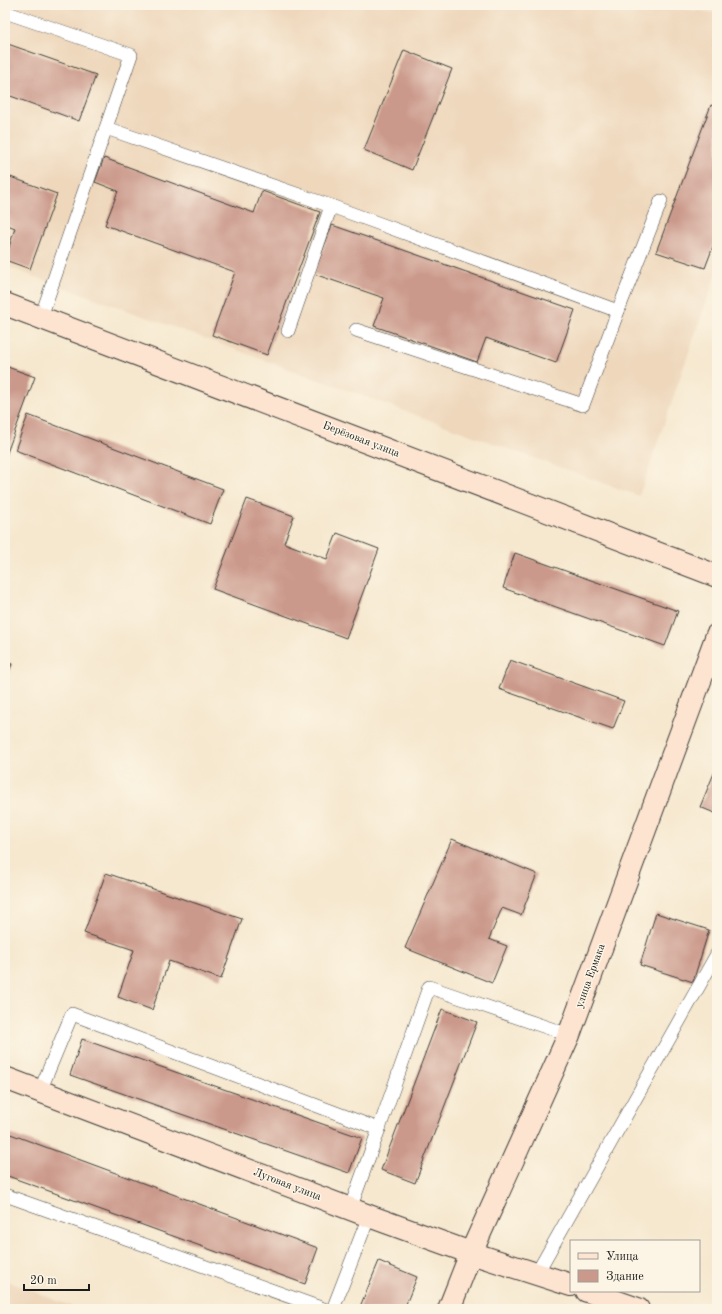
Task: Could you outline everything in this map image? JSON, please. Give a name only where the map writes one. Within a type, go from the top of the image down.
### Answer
[{"type":"street","name":"Берёзовая улица","points":[[5,304],[717,576]]},
{"type":"street","name":"улица Ермака","points":[[449,1309],[472,1253],[569,1035],[717,635]]},
{"type":"street","name":"Луговая улица","points":[[5,1078],[472,1253],[570,1285]]},
{"type":"street","points":[[590,1292],[638,1309]]},
{"type":"lane","points":[[5,12],[131,55],[41,317]]},
{"type":"lane","points":[[106,128],[332,206],[618,311]]},
{"type":"lane","points":[[356,330],[583,405],[661,201]]},
{"type":"lane","points":[[288,331],[332,206]]},
{"type":"lane","points":[[537,1273],[717,954]]},
{"type":"lane","points":[[333,1309],[360,1212],[379,1129],[429,987],[569,1035]]},
{"type":"lane","points":[[40,1091],[72,1014],[379,1129]]},
{"type":"lane","points":[[5,1195],[324,1309]]},
{"type":"shaded area","points":[[5,5],[652,5],[717,13],[717,271],[639,496],[5,266]]},
{"type":"shaded area","points":[[5,1280],[76,1308],[76,1309],[5,1309]]},
{"type":"building","points":[[5,43],[96,75],[79,121],[5,94]]},
{"type":"building","points":[[404,50],[452,69],[412,170],[364,150]]},
{"type":"building","points":[[711,105],[717,107],[717,236],[705,268],[656,252]]},
{"type":"building","points":[[104,158],[254,213],[262,191],[320,212],[267,355],[212,335],[235,272],[105,225],[118,191],[95,182]]},
{"type":"building","points":[[5,175],[57,194],[30,269],[5,260],[15,228],[5,224]]},
{"type":"building","points":[[332,225],[575,310],[556,363],[486,338],[477,362],[374,326],[384,298],[314,274]]},
{"type":"building","points":[[5,366],[35,377],[5,458]]},
{"type":"building","points":[[28,415],[223,489],[210,524],[15,450]]},
{"type":"building","points":[[247,499],[294,516],[284,543],[327,559],[337,533],[379,549],[346,638],[213,589]]},
{"type":"building","points":[[515,553],[678,611],[665,646],[503,588]]},
{"type":"building","points":[[510,660],[624,701],[613,729],[499,689]]},
{"type":"building","points":[[5,662],[12,664],[5,681]]},
{"type":"building","points":[[717,766],[717,814],[700,807]]},
{"type":"building","points":[[452,839],[537,874],[521,915],[502,908],[489,939],[507,946],[492,983],[405,948]]},
{"type":"building","points":[[106,873],[242,919],[221,979],[169,961],[152,1010],[118,997],[134,950],[84,933]]},
{"type":"building","points":[[656,913],[709,930],[693,982],[640,965]]},
{"type":"building","points":[[442,1009],[477,1022],[415,1183],[381,1170]]},
{"type":"building","points":[[82,1039],[362,1138],[349,1173],[70,1075]]},
{"type":"building","points":[[5,1132],[318,1248],[305,1284],[5,1175]]},
{"type":"building","points":[[379,1261],[417,1277],[404,1309],[359,1309]]}]
